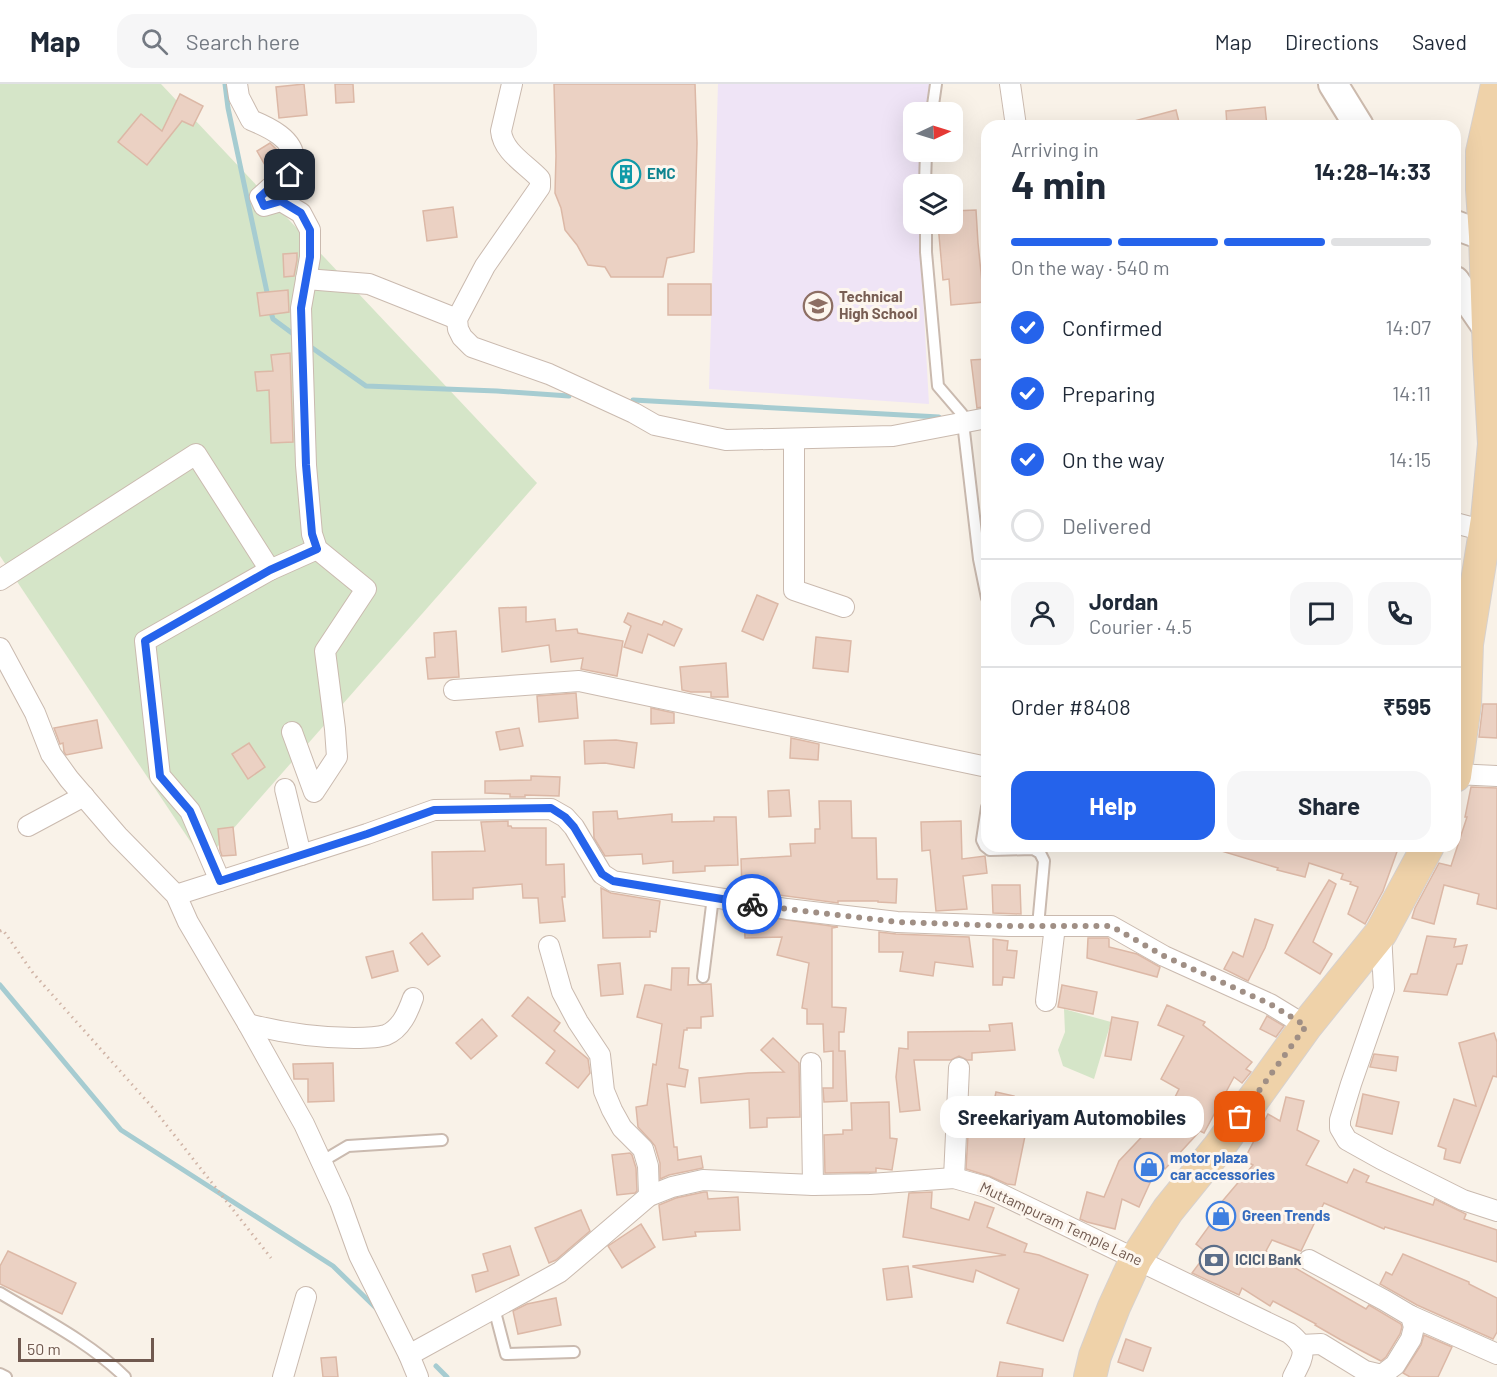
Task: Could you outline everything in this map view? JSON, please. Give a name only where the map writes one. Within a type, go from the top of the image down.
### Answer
[{"type":"main road","points":[[1333,84],[1355,120]]},
{"type":"main road","points":[[1461,695],[1494,473],[1491,234],[1482,190],[1482,152],[1497,85]]},
{"type":"main road","points":[[1461,226],[1491,234]]},
{"type":"main road","points":[[1461,287],[1491,319]]},
{"type":"main road","points":[[1090,1377],[1095,1356],[1114,1307],[1136,1259],[1168,1210],[1218,1147],[1306,1026],[1381,933],[1425,852]]},
{"type":"street","points":[[237,84],[239,97],[251,120],[270,128],[288,143],[294,159],[290,175],[260,197],[264,206],[281,201],[301,213],[310,230],[310,257],[301,308],[306,465],[312,534],[317,549],[366,589],[325,651],[337,757],[314,792],[292,732]]},
{"type":"street","points":[[512,84],[501,130],[502,137],[506,147],[540,179],[540,187],[485,266],[457,319],[462,337],[472,347],[549,374],[655,424],[726,440],[893,436],[981,418]]},
{"type":"street","points":[[1010,84],[1016,120]]},
{"type":"street","points":[[306,279],[369,284],[457,319]]},
{"type":"street","points":[[794,439],[795,590],[844,607]]},
{"type":"street","points":[[0,580],[196,454],[270,570]]},
{"type":"street","points":[[1461,525],[1485,531]]},
{"type":"street","points":[[220,881],[190,811],[160,776],[145,641],[270,570],[317,549]]},
{"type":"street","points":[[0,648],[35,712],[51,753],[69,779],[118,836],[176,895],[188,922],[289,1097],[340,1202],[358,1255],[418,1377]]},
{"type":"street","points":[[454,690],[579,681],[981,766]]},
{"type":"street","points":[[1461,775],[1497,776]]},
{"type":"street","points":[[285,789],[301,855]]},
{"type":"street","points":[[28,826],[84,796]]},
{"type":"street","points":[[176,895],[367,834],[434,810],[551,808],[570,822],[602,874],[613,881],[787,909],[897,922],[1009,926],[1111,926],[1164,956],[1270,1004],[1306,1026]]},
{"type":"street","points":[[1046,926],[1046,1001]]},
{"type":"street","points":[[1381,933],[1384,989],[1351,1084],[1340,1120],[1340,1128],[1347,1140],[1353,1144],[1463,1200],[1497,1211]]},
{"type":"street","points":[[549,946],[562,992],[578,1022],[600,1054],[604,1091],[612,1110],[622,1128],[644,1149],[648,1166],[650,1196]]},
{"type":"street","points":[[248,1024],[269,1030],[338,1038],[387,1035],[399,1026],[408,1013],[412,998]]},
{"type":"street","points":[[811,1063],[813,1185]]},
{"type":"street","points":[[954,1178],[959,1068]]},
{"type":"street","name":"Muttampuram Temple Lane","points":[[409,1355],[560,1272],[650,1196],[672,1187],[703,1180],[813,1185],[870,1184],[954,1178],[986,1187],[1136,1259],[1289,1333],[1301,1345]]},
{"type":"street","points":[[1309,1260],[1412,1316],[1497,1354]]},
{"type":"street","points":[[283,1377],[306,1297]]},
{"type":"street","points":[[1293,1377],[1304,1356],[1301,1345],[1321,1344],[1365,1371],[1382,1375],[1395,1365],[1411,1339],[1414,1327],[1412,1316]]},
{"type":"lane","points":[[933,102],[936,84]]},
{"type":"lane","points":[[926,234],[938,386],[962,414],[981,569]]},
{"type":"lane","points":[[1038,852],[1042,855],[1044,861],[1046,926]]},
{"type":"lane","points":[[703,977],[713,897]]},
{"type":"lane","points":[[321,1162],[348,1146],[442,1140]]},
{"type":"lane","points":[[0,1293],[71,1335],[112,1364],[125,1377]]},
{"type":"lane","points":[[494,1308],[506,1354],[574,1352]]},
{"type":"lane","points":[[0,1374],[6,1377]]},
{"type":"path","points":[[0,931],[3,930],[33,973],[153,1108],[271,1258]]},
{"type":"shaded area","name":"Technical High School","points":[[718,84],[929,84],[928,102],[903,102],[903,162],[922,162],[920,174],[903,174],[903,234],[920,234],[929,404],[709,389]]},
{"type":"green space","points":[[0,84],[161,84],[537,483],[204,862],[0,556]]},
{"type":"green space","points":[[1064,1009],[1111,1022],[1094,1079],[1063,1066],[1058,1050],[1065,1032]]},
{"type":"building","points":[[304,84],[307,115],[279,118],[276,87]]},
{"type":"building","points":[[335,84],[353,84],[354,102],[336,103]]},
{"type":"building","name":"EMC","points":[[554,84],[695,84],[697,143],[694,252],[667,258],[663,277],[611,277],[605,267],[588,265],[565,230],[561,208],[555,193]]},
{"type":"building","points":[[180,94],[203,106],[193,126],[182,121],[147,165],[118,142],[141,114],[162,131]]},
{"type":"building","points":[[1265,107],[1266,120],[1227,120],[1226,111]]},
{"type":"building","points":[[1176,110],[1178,120],[1138,120]]},
{"type":"building","points":[[270,143],[280,153],[282,160],[280,167],[270,174],[257,151]]},
{"type":"building","points":[[453,207],[457,237],[427,241],[423,211]]},
{"type":"building","points":[[976,210],[981,302],[951,305],[949,279],[943,280],[939,234],[963,234],[963,211]]},
{"type":"building","points":[[297,253],[294,276],[284,277],[283,254]]},
{"type":"building","points":[[668,284],[711,284],[711,315],[668,315]]},
{"type":"building","points":[[288,290],[289,312],[260,316],[257,293]]},
{"type":"building","points":[[290,353],[293,442],[271,443],[269,390],[257,391],[255,372],[273,371],[271,355]]},
{"type":"building","points":[[981,359],[981,407],[977,408],[971,360]]},
{"type":"building","points":[[757,595],[778,604],[763,640],[742,631]]},
{"type":"building","points":[[526,607],[526,622],[555,619],[556,631],[577,629],[578,633],[623,641],[617,676],[581,669],[583,658],[551,662],[549,645],[502,652],[499,608]]},
{"type":"building","points":[[628,613],[662,625],[664,621],[682,629],[674,646],[648,634],[642,653],[624,647],[631,626],[624,622]]},
{"type":"building","points":[[456,631],[459,677],[428,679],[426,658],[435,657],[434,633]]},
{"type":"building","points":[[816,637],[851,641],[848,672],[813,668]]},
{"type":"building","points":[[726,663],[728,697],[711,697],[711,692],[682,690],[680,667]]},
{"type":"building","points":[[576,693],[578,718],[539,722],[537,696]]},
{"type":"building","points":[[1483,704],[1497,704],[1497,738],[1479,737]]},
{"type":"building","points":[[651,708],[674,713],[674,723],[651,724]]},
{"type":"building","points":[[97,720],[102,748],[66,755],[63,743],[60,744],[54,728]]},
{"type":"building","points":[[519,728],[523,746],[500,750],[496,732]]},
{"type":"building","points":[[791,738],[819,744],[818,760],[790,758]]},
{"type":"building","points":[[616,740],[637,743],[634,768],[605,763],[585,764],[584,741]]},
{"type":"building","points":[[249,743],[265,767],[248,779],[232,754]]},
{"type":"building","points":[[531,776],[560,777],[559,796],[510,797],[510,794],[485,793],[485,781],[531,780]]},
{"type":"building","points":[[1471,787],[1497,788],[1497,909],[1477,904],[1479,894],[1444,885],[1434,924],[1412,918],[1439,863],[1451,866],[1456,852],[1461,852],[1461,835],[1467,817],[1465,817]]},
{"type":"building","points":[[789,790],[791,816],[769,817],[768,791]]},
{"type":"building","points":[[819,801],[851,801],[852,838],[876,838],[877,879],[897,879],[896,903],[838,901],[838,903],[742,890],[741,859],[791,856],[790,844],[815,843],[815,829],[820,829]]},
{"type":"building","points":[[617,811],[618,819],[672,814],[672,822],[714,821],[714,817],[736,817],[738,865],[705,866],[705,871],[673,873],[673,861],[643,864],[642,854],[605,856],[594,838],[593,812]]},
{"type":"building","points":[[508,821],[508,826],[512,828],[546,828],[546,865],[564,864],[565,897],[562,897],[565,921],[540,923],[538,898],[523,898],[522,884],[473,888],[473,899],[433,900],[432,852],[485,851],[481,822]]},
{"type":"building","points":[[961,821],[962,859],[985,856],[987,873],[963,876],[967,909],[936,911],[930,850],[922,851],[921,822]]},
{"type":"building","points":[[233,827],[236,855],[222,856],[218,829]]},
{"type":"building","points":[[1225,852],[1397,852],[1383,891],[1365,924],[1348,914],[1358,887],[1341,879],[1343,874],[1309,863],[1305,877],[1277,870],[1278,868]]},
{"type":"building","points":[[1329,880],[1336,884],[1313,942],[1332,954],[1320,974],[1285,953]]},
{"type":"building","points":[[992,885],[1020,885],[1021,914],[993,913]]},
{"type":"building","points":[[601,888],[611,893],[660,901],[656,932],[650,931],[650,937],[603,938]]},
{"type":"building","points":[[744,914],[838,927],[832,928],[832,1007],[846,1008],[844,1032],[839,1032],[839,1051],[845,1051],[847,1101],[824,1102],[823,1088],[833,1088],[833,1051],[824,1052],[823,1024],[807,1024],[807,1009],[802,1008],[809,963],[777,955],[782,937],[745,938]]},
{"type":"building","points":[[1255,919],[1273,925],[1265,948],[1248,981],[1224,969],[1233,952],[1243,957]]},
{"type":"building","points":[[879,932],[969,937],[973,967],[935,962],[933,976],[900,971],[903,952],[879,952]]},
{"type":"building","points":[[422,933],[440,956],[428,965],[410,943]]},
{"type":"building","points":[[1427,936],[1456,939],[1454,947],[1467,945],[1462,964],[1457,964],[1447,995],[1404,991],[1411,974],[1417,974]]},
{"type":"building","points":[[1088,938],[1108,938],[1109,947],[1137,954],[1160,967],[1157,977],[1087,958]]},
{"type":"building","points":[[993,939],[1008,941],[1007,950],[1017,951],[1014,978],[1003,977],[1002,985],[993,985]]},
{"type":"building","points":[[393,951],[398,971],[372,978],[366,957]]},
{"type":"building","points":[[620,963],[623,994],[601,996],[598,965]]},
{"type":"building","points":[[672,968],[689,968],[688,985],[711,984],[713,1016],[701,1017],[701,1028],[684,1030],[679,1068],[688,1070],[685,1087],[667,1084],[674,1147],[677,1147],[678,1160],[701,1156],[703,1168],[660,1179],[660,1163],[655,1146],[638,1127],[636,1107],[647,1105],[662,1024],[637,1017],[645,985],[671,990]]},
{"type":"building","points":[[1062,985],[1097,992],[1093,1014],[1058,1007]]},
{"type":"building","points":[[528,997],[560,1023],[554,1031],[588,1059],[590,1073],[578,1088],[546,1063],[555,1051],[512,1016]]},
{"type":"building","points":[[1167,1005],[1205,1022],[1203,1025],[1252,1062],[1246,1069],[1251,1072],[1242,1083],[1234,1077],[1204,1133],[1200,1131],[1165,1169],[1159,1163],[1139,1207],[1122,1199],[1115,1229],[1087,1222],[1080,1219],[1087,1192],[1104,1197],[1119,1161],[1170,1107],[1179,1089],[1161,1079],[1184,1036],[1158,1025]]},
{"type":"building","points":[[1267,1016],[1284,1026],[1276,1037],[1260,1029]]},
{"type":"building","points":[[1112,1017],[1138,1022],[1131,1060],[1105,1056]]},
{"type":"building","points":[[482,1019],[497,1036],[471,1059],[456,1043]]},
{"type":"building","points":[[1012,1023],[1015,1050],[972,1053],[972,1060],[959,1056],[951,1060],[914,1060],[920,1110],[900,1112],[896,1077],[899,1048],[908,1049],[908,1032],[990,1031],[989,1025]]},
{"type":"building","points":[[1494,1033],[1497,1042],[1497,1077],[1493,1076],[1460,1163],[1444,1159],[1446,1149],[1438,1146],[1454,1099],[1476,1106],[1459,1043]]},
{"type":"building","points":[[773,1038],[799,1063],[800,1117],[767,1118],[767,1127],[750,1128],[749,1099],[701,1103],[699,1078],[784,1072],[761,1050]]},
{"type":"building","points":[[1374,1054],[1398,1057],[1396,1071],[1370,1067]]},
{"type":"building","points":[[333,1063],[334,1101],[308,1102],[308,1079],[294,1079],[293,1064]]},
{"type":"building","points":[[996,1092],[1014,1096],[1007,1132],[1025,1136],[1015,1185],[966,1169],[968,1135],[971,1125],[988,1129]]},
{"type":"building","points":[[1363,1094],[1399,1102],[1392,1134],[1356,1126]]},
{"type":"building","points":[[1286,1097],[1304,1101],[1297,1130],[1319,1141],[1306,1165],[1347,1183],[1354,1169],[1369,1176],[1366,1182],[1433,1205],[1435,1199],[1466,1214],[1464,1219],[1497,1230],[1497,1262],[1385,1227],[1384,1229],[1324,1203],[1301,1251],[1272,1240],[1266,1251],[1366,1309],[1369,1305],[1401,1324],[1400,1334],[1381,1361],[1273,1301],[1270,1306],[1242,1288],[1239,1295],[1192,1273],[1207,1253],[1196,1244],[1223,1207],[1220,1204],[1253,1165],[1244,1160],[1268,1114],[1280,1121]]},
{"type":"building","points":[[889,1102],[890,1138],[897,1139],[892,1170],[876,1168],[876,1172],[825,1173],[824,1135],[843,1134],[843,1130],[852,1130],[851,1103]]},
{"type":"building","points":[[630,1153],[636,1168],[637,1191],[617,1195],[612,1155]]},
{"type":"building","points":[[707,1192],[708,1199],[738,1197],[740,1230],[695,1232],[696,1236],[663,1240],[659,1205],[676,1198]]},
{"type":"building","points":[[932,1192],[931,1208],[969,1220],[975,1202],[994,1208],[987,1227],[1027,1244],[1024,1252],[1039,1255],[1088,1275],[1063,1341],[1007,1323],[1019,1289],[976,1270],[973,1282],[913,1267],[1006,1255],[903,1237],[909,1193]]},
{"type":"building","points":[[581,1210],[590,1231],[556,1260],[549,1263],[535,1228]]},
{"type":"building","points":[[641,1224],[655,1247],[622,1268],[608,1246]]},
{"type":"building","points":[[510,1246],[519,1275],[476,1292],[472,1275],[488,1271],[483,1254]]},
{"type":"building","points":[[8,1251],[76,1283],[62,1314],[0,1284],[0,1266]]},
{"type":"building","points":[[1403,1254],[1469,1282],[1497,1298],[1497,1332],[1493,1339],[1417,1305],[1380,1284],[1386,1272],[1392,1275]]},
{"type":"building","points":[[908,1266],[912,1297],[887,1300],[883,1269]]},
{"type":"building","points":[[556,1298],[561,1325],[518,1334],[513,1311],[527,1304]]},
{"type":"building","points":[[1424,1335],[1452,1347],[1438,1377],[1410,1377],[1403,1373],[1421,1345]]},
{"type":"building","points":[[1126,1339],[1151,1348],[1143,1371],[1118,1362]]},
{"type":"building","points":[[336,1357],[338,1377],[323,1377],[321,1358]]},
{"type":"building","points":[[1000,1362],[1043,1369],[1042,1377],[997,1377]]},
{"type":"waterway","points":[[225,84],[228,108],[268,297]]},
{"type":"waterway","points":[[270,309],[273,319],[296,336]]},
{"type":"waterway","points":[[308,345],[366,386],[569,396]]},
{"type":"waterway","points":[[633,400],[939,417]]},
{"type":"waterway","points":[[0,985],[121,1130],[333,1266],[377,1309]]},
{"type":"waterway","points":[[436,1366],[447,1377]]},
{"type":"way so far","points":[[752,904],[897,922],[1009,926],[1111,926],[1164,956],[1270,1004],[1306,1026],[1240,1117]]},
{"type":"place","name":"EMC","points":[[626,174]]},
{"type":"place","name":"Technical High School","points":[[818,306]]},
{"type":"place","name":"Sreekariyam Automobiles","points":[[1240,1117]]},
{"type":"place","name":"motor plaza car accessories","points":[[1149,1167]]},
{"type":"place","name":"Green Trends","points":[[1221,1216]]},
{"type":"place","name":"ICICI Bank","points":[[1214,1260]]},
{"type":"route","points":[[290,175],[260,197],[264,206],[281,201],[301,213],[310,230],[310,257],[301,308],[306,465],[312,534],[317,549],[270,570],[145,641],[160,776],[190,811],[220,881],[434,810],[551,808],[565,817],[574,827],[602,874],[613,881],[752,904]]}]
